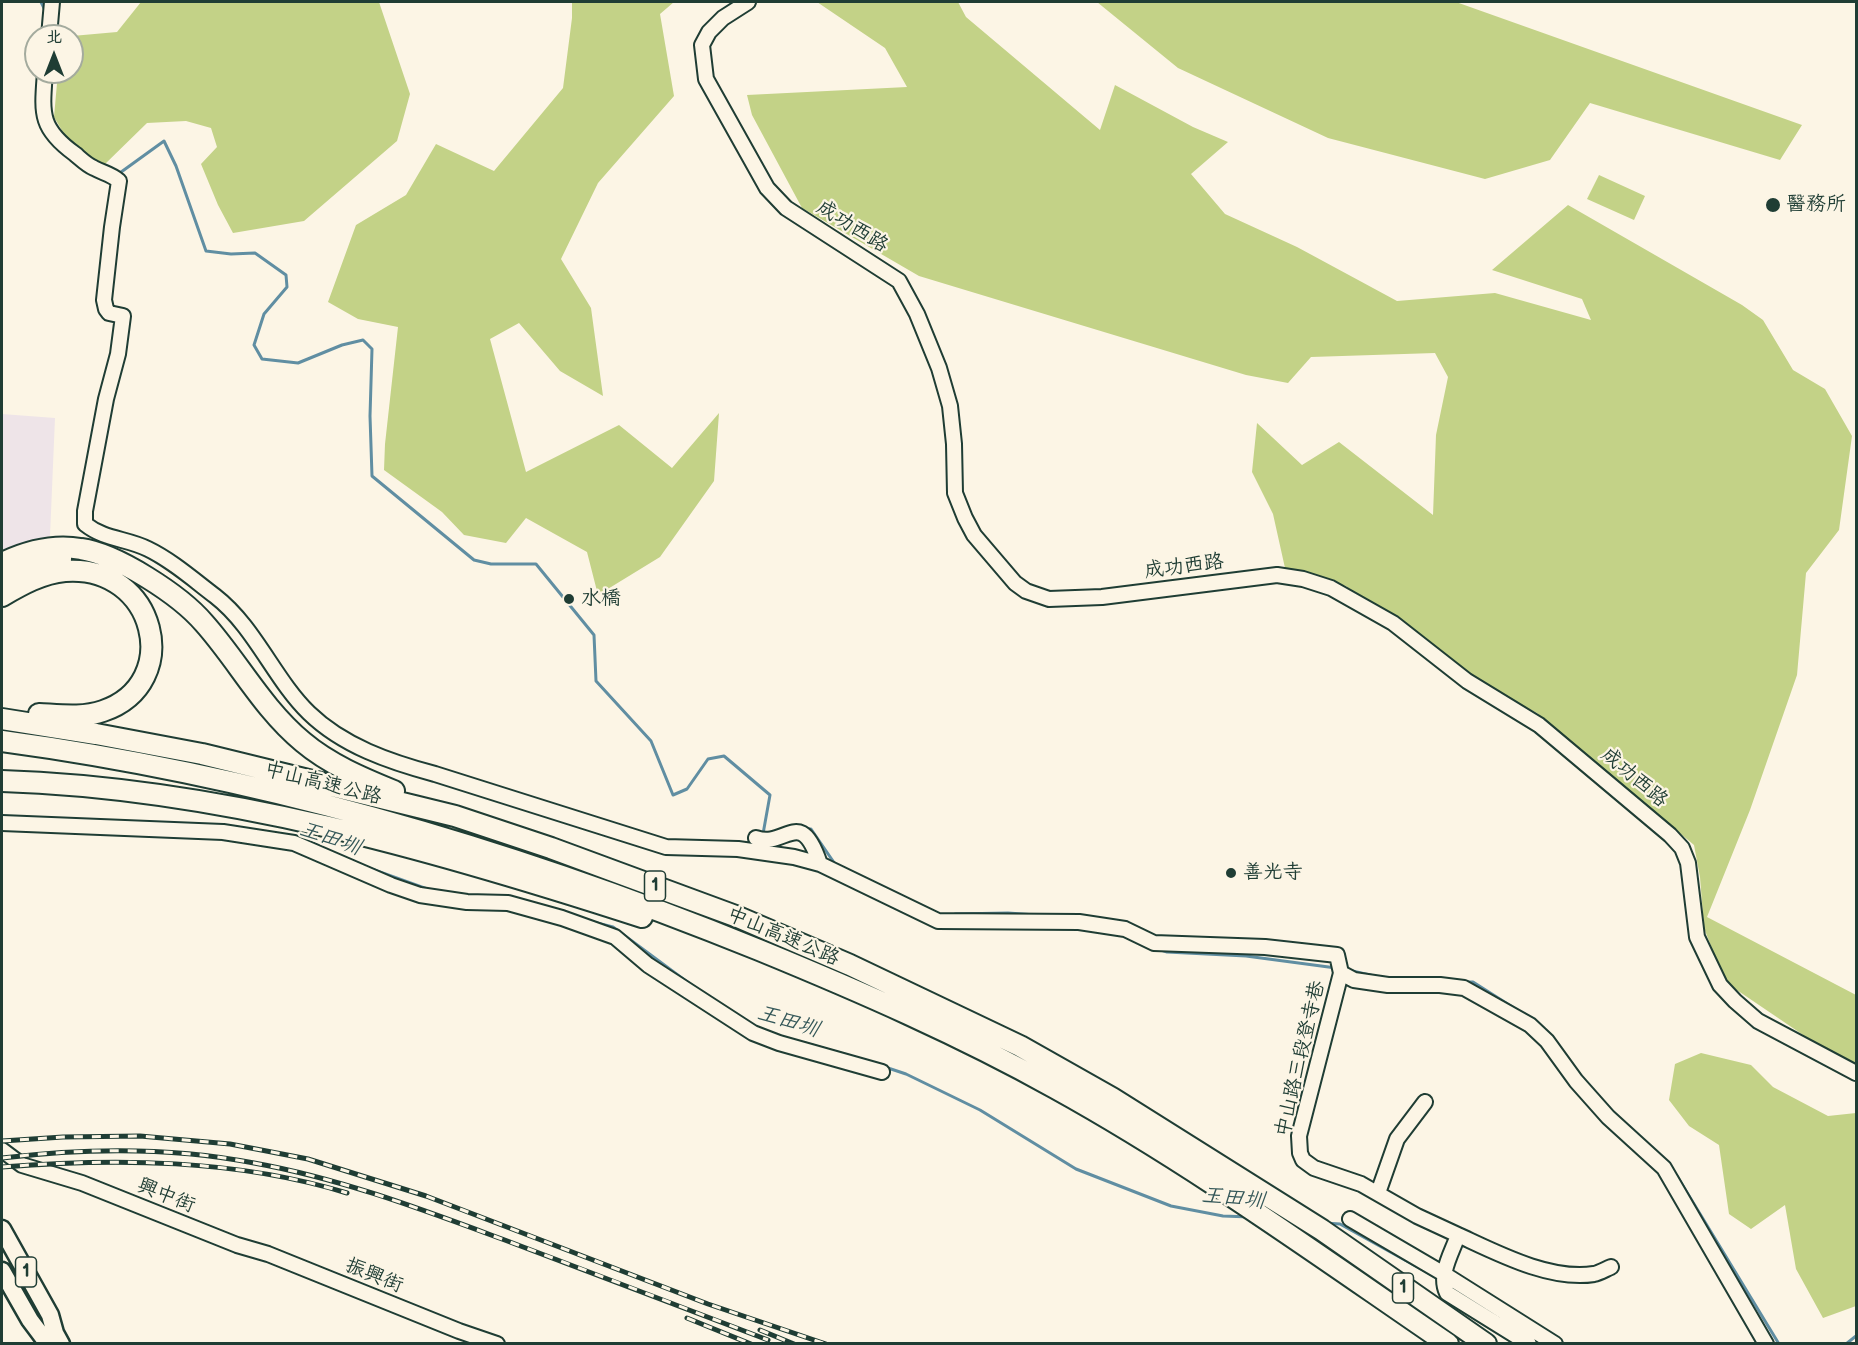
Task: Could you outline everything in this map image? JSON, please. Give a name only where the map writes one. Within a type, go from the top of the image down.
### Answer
[{"type":"highway","points":[[2,563],[38,549],[81,549],[105,556],[134,572],[185,604],[204,623],[246,679],[277,716],[303,742],[353,774],[455,816]]},
{"type":"highway","points":[[2,583],[32,566],[59,559],[86,560],[134,572]]},
{"type":"highway","points":[[2,596],[45,575],[64,571],[97,574],[111,579],[136,600],[145,613],[152,645],[148,665],[139,684],[126,698],[104,711],[78,715],[38,714],[2,709]]},
{"type":"highway","name":"中山高速公路","points":[[2,719],[202,754],[455,816],[738,917],[850,965],[1020,1046],[1112,1098],[1322,1230],[1486,1344]]},
{"type":"highway","name":"中山高速公路","points":[[2,741],[83,752],[208,777],[401,825],[592,886],[698,925],[827,978],[1009,1063],[1110,1120],[1235,1198],[1448,1344]]},
{"type":"highway","points":[[2,782],[46,783],[149,794],[297,820],[517,876],[656,921],[698,925]]},
{"type":"highway","points":[[2,795],[58,797],[181,808],[375,839]]},
{"type":"main road","name":"1","points":[[2,1229],[50,1315],[61,1344]]},
{"type":"main road","name":"1","points":[[2,1271],[30,1320],[48,1344]]},
{"type":"main road","points":[[50,1315],[65,1328],[74,1344]]},
{"type":"main road","name":"1","points":[[30,1320],[38,1344]]},
{"type":"street","points":[[50,24],[52,2]]},
{"type":"street","name":"成功西路","points":[[748,2],[723,18],[709,32],[702,45],[706,79],[767,188],[786,208],[899,281],[917,314],[939,368],[950,406],[954,444],[954,480],[958,501],[974,535],[1016,583],[1026,591],[1049,599],[1102,597],[1277,575],[1303,579],[1331,588],[1355,600],[1393,623],[1467,681],[1539,725],[1670,835],[1682,848],[1688,864],[1697,937],[1720,985],[1758,1021],[1857,1073]]},
{"type":"street","points":[[44,84],[42,108],[47,127],[59,143],[94,168],[110,174],[119,181],[104,300],[109,313],[123,316],[118,354],[106,399],[85,511],[85,524],[97,534],[135,543],[150,550],[218,598],[253,636],[309,713],[341,739],[397,764],[666,847],[738,849],[794,857],[820,864],[938,921],[1079,922],[1125,929],[1154,943],[1265,947],[1338,955],[1341,969],[1354,980],[1388,985],[1440,985],[1464,988],[1530,1025],[1547,1041],[1576,1082],[1608,1117],[1664,1168],[1766,1344]]},
{"type":"street","points":[[2,823],[223,832],[259,837],[294,843],[391,885],[420,895],[467,902],[508,903],[562,918],[615,937],[648,965],[753,1033],[779,1043],[882,1072]]},
{"type":"street","points":[[756,838],[768,841],[787,833],[799,832],[810,840],[820,864]]},
{"type":"street","name":"中山路三段登寺巷","points":[[1341,969],[1299,1136],[1300,1153],[1303,1160],[1314,1168],[1361,1184],[1417,1216],[1514,1261],[1547,1270],[1594,1274],[1611,1267]]},
{"type":"street","points":[[1378,1193],[1397,1138],[1425,1102]]},
{"type":"street","name":"興中街","points":[[2,1150],[22,1165],[82,1183],[237,1245]]},
{"type":"street","points":[[1350,1219],[1556,1344]]},
{"type":"street","points":[[1458,1235],[1444,1274],[1444,1286],[1447,1293],[1529,1344]]},
{"type":"street","name":"振興街","points":[[237,1245],[268,1254],[459,1331],[497,1344]]},
{"type":"shaded area","points":[[2,414],[55,418],[50,536],[2,553]]},
{"type":"green space","points":[[141,2],[379,2],[410,94],[397,141],[304,221],[233,233],[218,205],[201,164],[217,147],[211,128],[186,121],[147,123],[103,166],[67,139],[54,117],[57,84],[84,84],[84,35],[117,32]]},
{"type":"green space","points":[[572,2],[674,2],[660,14],[674,96],[598,183],[561,259],[591,308],[603,396],[560,371],[519,323],[490,339],[526,472],[619,425],[672,468],[719,413],[714,481],[660,557],[598,595],[587,552],[526,518],[506,543],[464,535],[442,512],[384,470],[398,327],[358,319],[328,302],[356,225],[406,195],[436,144],[494,171],[563,88]]},
{"type":"green space","points":[[817,2],[958,2],[966,17],[1100,130],[1115,85],[1193,127],[1228,142],[1191,174],[1225,214],[1297,247],[1397,301],[1495,293],[1591,320],[1582,299],[1492,270],[1568,205],[1742,305],[1763,320],[1793,370],[1825,389],[1852,436],[1839,530],[1806,573],[1797,675],[1750,810],[1707,917],[1856,995],[1856,1063],[1815,1043],[1725,982],[1704,928],[1700,877],[1694,845],[1537,713],[1459,673],[1346,586],[1285,568],[1273,514],[1252,472],[1257,423],[1302,465],[1339,442],[1433,515],[1436,435],[1448,377],[1435,353],[1311,357],[1288,383],[1246,375],[919,276],[802,208],[752,115],[747,95],[907,87],[885,48]]},
{"type":"green space","points":[[1097,2],[1456,2],[1802,125],[1780,160],[1590,103],[1550,160],[1485,179],[1328,138],[1178,68]]},
{"type":"green space","points":[[1599,175],[1645,196],[1634,220],[1587,199]]},
{"type":"green space","points":[[1701,1053],[1751,1065],[1773,1087],[1828,1116],[1856,1113],[1856,1306],[1823,1318],[1796,1269],[1785,1205],[1751,1229],[1729,1214],[1719,1145],[1689,1126],[1669,1100],[1675,1064]]},
{"type":"waterway","points":[[41,2],[45,10]]},
{"type":"waterway","points":[[117,175],[164,141],[176,166],[206,251],[231,254],[255,253],[286,275],[287,287],[264,314],[254,345],[262,359],[298,363],[342,345],[363,340],[372,349],[370,416],[372,476],[474,560],[491,564],[536,564],[594,635],[596,681],[651,741],[673,795],[687,789],[708,759],[724,756],[770,795],[763,834],[765,835]]},
{"type":"waterway","points":[[803,829],[811,829],[835,864]]},
{"type":"waterway","name":"王田圳","points":[[366,867],[430,890]]},
{"type":"waterway","points":[[955,914],[1036,915]]},
{"type":"waterway","name":"王田圳","points":[[589,921],[613,927],[694,987]]},
{"type":"waterway","points":[[1158,949],[1167,952],[1246,956],[1336,968]]},
{"type":"waterway","points":[[1348,970],[1383,978]]},
{"type":"waterway","points":[[1466,982],[1473,982],[1525,1015]]},
{"type":"waterway","name":"王田圳","points":[[805,1043],[868,1061]]},
{"type":"waterway","name":"王田圳","points":[[885,1067],[906,1074],[980,1110],[1076,1169],[1171,1206],[1223,1216],[1250,1217]]},
{"type":"waterway","points":[[1677,1176],[1779,1344]]},
{"type":"waterway","name":"王田圳","points":[[1325,1223],[1340,1224],[1439,1279]]},
{"type":"waterway","points":[[1846,1344],[1856,1336]]},
{"type":"railway","points":[[2,1141],[140,1136],[230,1144],[308,1159],[426,1196],[708,1304],[826,1344]]},
{"type":"railway","points":[[2,1158],[65,1152],[160,1152],[223,1158],[287,1170],[352,1187],[416,1208],[768,1340]]},
{"type":"railway","points":[[2,1167],[88,1162],[219,1167],[262,1173],[347,1193]]},
{"type":"railway","points":[[687,1318],[751,1344]]},
{"type":"railway","points":[[760,1330],[794,1344]]},
{"type":"place","name":"醫務所","points":[[1773,205]]},
{"type":"place","name":"水橋","points":[[569,599]]},
{"type":"place","name":"善光寺","points":[[1231,873]]}]
